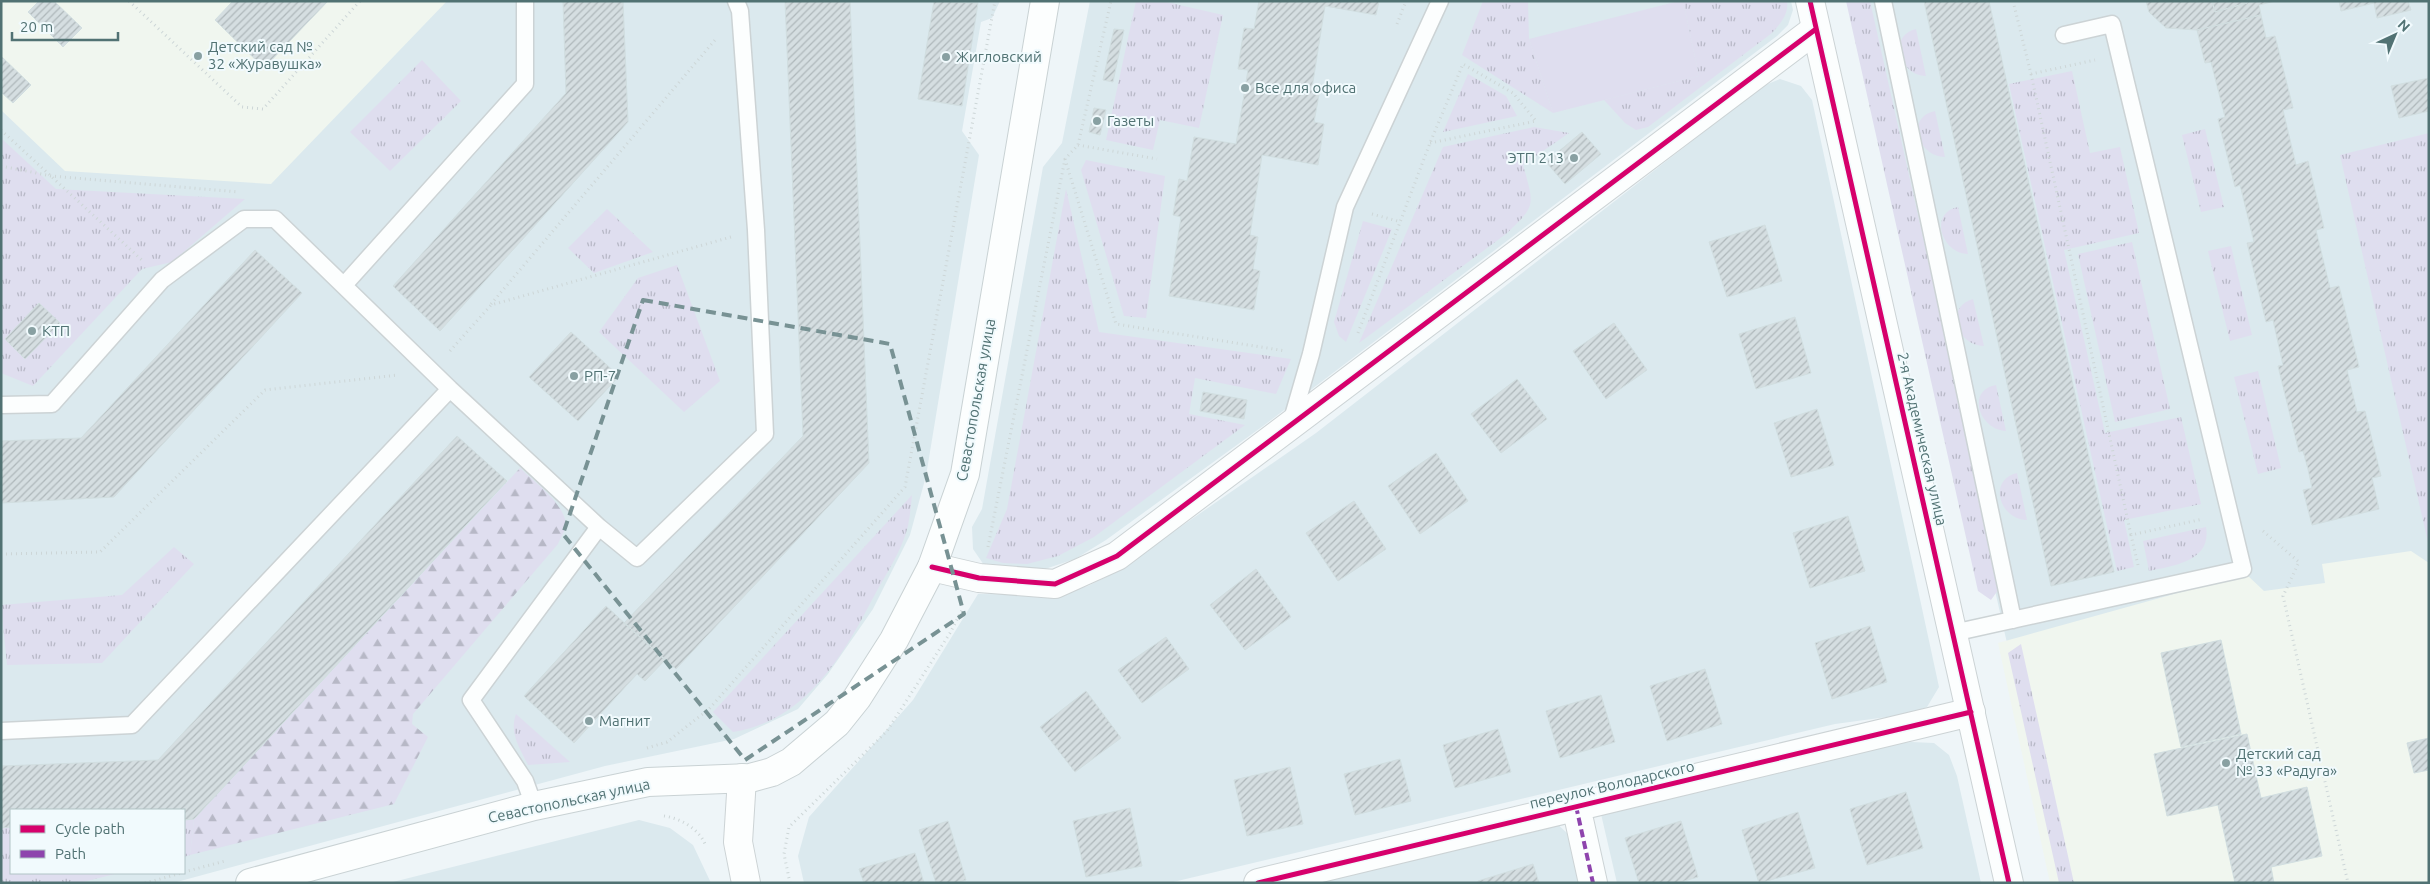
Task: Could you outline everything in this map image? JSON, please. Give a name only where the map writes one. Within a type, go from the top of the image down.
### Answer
[{"type":"street","name":"Севастопольская улица","points":[[250,883],[534,806],[648,782],[742,778],[772,772],[791,762],[837,723],[858,698],[894,640],[932,568],[965,474],[1045,1]]},
{"type":"street","name":"2-я Академическая улица","points":[[1810,1],[2009,883]]},
{"type":"street","points":[[932,568],[979,578],[1055,584],[1117,556],[1816,28]]},
{"type":"street","name":"переулок Володарского","points":[[1258,883],[1971,712]]},
{"type":"street","points":[[742,778],[738,842],[746,883]]},
{"type":"street","points":[[1576,806],[1593,883]]},
{"type":"lane","points":[[345,284],[525,84],[525,1]]},
{"type":"lane","points":[[1290,426],[1311,354],[1345,207],[1440,1]]},
{"type":"lane","points":[[1883,1],[2013,620]]},
{"type":"lane","points":[[1,404],[52,404],[162,280],[244,219],[275,219],[345,284],[450,389],[599,528],[636,558],[765,434],[756,230],[738,6]]},
{"type":"lane","points":[[1953,632],[2243,569],[2112,24],[2064,36]]},
{"type":"lane","points":[[1,731],[132,725],[450,389]]},
{"type":"lane","points":[[534,806],[525,782],[471,700],[599,528]]},
{"type":"path","points":[[129,1],[242,107],[263,108],[360,1]]},
{"type":"path","points":[[638,750],[667,742],[709,709],[905,487],[995,1]]},
{"type":"path","points":[[1,554],[100,552],[265,390],[432,371],[491,304],[738,6]]},
{"type":"path","points":[[1355,340],[1430,143],[1463,64],[1513,93],[1536,122],[1430,143]]},
{"type":"path","points":[[2031,74],[2140,573]]},
{"type":"path","points":[[1,130],[162,280]]},
{"type":"path","points":[[1078,145],[1157,159]]},
{"type":"path","points":[[1065,159],[1116,324],[1311,354]]},
{"type":"path","points":[[1,166],[50,176],[249,192],[275,219]]},
{"type":"path","points":[[491,304],[756,230]]},
{"type":"path","points":[[2131,535],[2257,507],[2263,532],[2299,562],[2282,596],[2348,883]]},
{"type":"path","points":[[662,815],[688,824],[703,839],[706,848]]},
{"type":"path","points":[[185,872],[231,860]]},
{"type":"path","points":[[145,883],[179,874]]},
{"type":"highlighted area","points":[[643,300],[890,344],[964,614],[745,760],[563,534]]},
{"type":"shaded area","points":[[1,1],[1000,1],[992,18],[981,22],[962,131],[979,155],[926,476],[910,535],[873,609],[828,674],[798,709],[734,739],[605,766],[173,883],[1,883]]},
{"type":"shaded area","name":"Детский сад № 32 «Журавушка»","points":[[1,1],[447,1],[271,184],[65,171],[1,110]]},
{"type":"shaded area","points":[[1090,1],[1791,1],[1793,10],[1788,25],[1777,36],[1263,426],[1106,540],[1075,559],[1045,569],[984,565],[973,549],[972,527],[982,509],[1043,167],[1062,143]]},
{"type":"shaded area","points":[[1864,1],[2429,1],[2429,883],[2062,883]]},
{"type":"shaded area","points":[[1780,79],[1801,86],[1812,100],[1939,687],[1927,707],[1909,714],[1835,724],[1169,883],[804,883],[798,856],[809,817],[913,700],[978,594],[1053,595],[1088,586],[1114,573],[1316,433],[1763,86]]},
{"type":"shaded area","name":"Детский сад № 33 «Радуга»","points":[[2411,551],[2429,563],[2429,883],[2050,883],[1998,643],[2246,574],[2264,591],[2325,583],[2322,564]]},
{"type":"shaded area","points":[[1911,742],[1934,743],[1949,755],[1957,776],[1981,883],[1617,883],[1601,814],[1841,751]]},
{"type":"shaded area","points":[[639,820],[670,828],[693,845],[711,883],[389,883]]},
{"type":"shaded area","points":[[1554,821],[1567,833],[1579,883],[1296,883]]},
{"type":"green space","points":[[1136,1],[1162,1],[1223,15],[1199,128],[1160,120],[1153,150],[1106,140]]},
{"type":"green space","points":[[1483,1],[1528,1],[1529,39],[1553,113],[1462,55]]},
{"type":"green space","points":[[1683,1],[1787,1],[1787,10],[1772,33],[1648,127],[1636,130],[1625,123],[1604,100],[1699,76]]},
{"type":"green space","points":[[1683,1],[1699,76],[1553,113],[1529,39]]},
{"type":"green space","points":[[1846,1],[1870,1],[2001,586],[1991,600],[1978,591]]},
{"type":"green space","points":[[1916,29],[1926,76],[1909,70],[1900,55],[1902,39],[1907,33]]},
{"type":"green space","points":[[422,60],[461,101],[390,171],[350,132]]},
{"type":"green space","points":[[2072,71],[2090,153],[2120,147],[2139,233],[2064,250],[2105,433],[2181,417],[2201,504],[2124,520],[2134,567],[2117,571],[2009,84]]},
{"type":"green space","points":[[1468,74],[1506,96],[1517,116],[1443,132]]},
{"type":"green space","points":[[1935,111],[1945,157],[1928,151],[1922,144],[1919,136],[1918,128],[1920,121],[1926,115]]},
{"type":"green space","points":[[1534,127],[1569,133],[1523,165],[1531,197],[1528,210],[1523,217],[1506,234],[1359,343],[1443,147]]},
{"type":"green space","points":[[2205,129],[2224,207],[2201,212],[2182,135]]},
{"type":"green space","points":[[2429,133],[2429,547],[2340,155]]},
{"type":"green space","points":[[1,138],[56,189],[245,199],[172,262],[142,269],[33,386],[1,373]]},
{"type":"green space","points":[[1086,160],[1165,176],[1146,318],[1124,316],[1081,170]]},
{"type":"green space","points":[[1066,189],[1099,332],[1291,359],[1276,394],[1195,378],[1189,414],[1245,425],[1094,537],[1058,556],[1027,564],[1003,563],[986,558],[1007,509]]},
{"type":"green space","points":[[1958,207],[1968,254],[1951,248],[1942,233],[1943,217],[1949,211]]},
{"type":"green space","points":[[607,209],[653,252],[594,273],[568,248]]},
{"type":"green space","points":[[1363,221],[1392,229],[1346,342],[1339,336],[1334,322]]},
{"type":"green space","points":[[2132,242],[2170,409],[2115,422],[2078,254]]},
{"type":"green space","points":[[2231,246],[2252,335],[2230,341],[2208,251]]},
{"type":"green space","points":[[677,265],[720,381],[684,412],[599,332],[638,278]]},
{"type":"green space","points":[[1973,299],[1984,346],[1967,340],[1957,326],[1959,310],[1964,303]]},
{"type":"green space","points":[[2258,371],[2281,468],[2258,474],[2234,377]]},
{"type":"green space","points":[[1996,385],[2006,431],[1997,429],[1989,424],[1980,410],[1979,401],[1981,394],[1987,388]]},
{"type":"green space","points":[[520,468],[542,487],[557,504],[565,521],[565,529],[558,544],[413,714],[412,724],[428,737],[394,804],[190,855],[194,819]]},
{"type":"green space","points":[[2017,473],[2027,520],[2010,514],[2004,507],[2001,499],[2002,483],[2008,477]]},
{"type":"green space","points":[[912,495],[908,526],[902,545],[849,642],[835,663],[819,683],[781,715],[758,725],[733,732],[713,712]]},
{"type":"green space","points":[[2206,527],[2206,538],[2203,548],[2197,555],[2180,564],[2149,571],[2143,541]]},
{"type":"green space","points":[[174,547],[194,564],[102,663],[7,665],[1,605],[122,595]]},
{"type":"green space","points":[[2021,644],[2074,883],[2059,883],[2008,653]]},
{"type":"green space","points":[[516,714],[570,762],[528,765],[515,734],[514,721]]},
{"type":"green space","points":[[194,819],[190,855],[185,857],[185,820]]},
{"type":"green space","points":[[10,827],[10,874],[115,874],[79,883],[1,883],[1,828]]},
{"type":"building","points":[[39,1],[54,1],[82,28],[63,47],[28,12]]},
{"type":"building","points":[[233,1],[328,1],[264,68],[215,20]]},
{"type":"building","points":[[563,1],[623,1],[628,122],[440,331],[393,286],[566,93]]},
{"type":"building","points":[[785,1],[850,1],[869,463],[676,669],[624,623],[803,436]]},
{"type":"building","points":[[934,1],[978,3],[962,106],[918,99]]},
{"type":"building","points":[[1259,1],[1379,1],[1376,15],[1325,6],[1312,88],[1320,89],[1314,122],[1324,124],[1318,165],[1262,155],[1250,235],[1258,237],[1253,269],[1260,271],[1254,310],[1169,296],[1181,217],[1173,215],[1179,179],[1187,181],[1194,137],[1236,144],[1248,70],[1238,69],[1244,28],[1254,29]]},
{"type":"building","points":[[1924,1],[1989,1],[2114,572],[2051,586]]},
{"type":"building","points":[[2146,1],[2212,1],[2215,12],[2247,3],[2247,1],[2275,1],[2259,5],[2261,15],[2197,30],[2166,28],[2149,12]]},
{"type":"building","points":[[2212,1],[2247,1],[2247,3],[2215,12]]},
{"type":"building","points":[[2339,1],[2408,1],[2411,10],[2377,18],[2374,3],[2341,11]]},
{"type":"building","points":[[2261,15],[2266,38],[2275,36],[2293,108],[2283,110],[2296,165],[2308,161],[2324,228],[2316,230],[2330,288],[2339,286],[2359,367],[2347,370],[2357,412],[2365,411],[2381,476],[2372,478],[2379,509],[2312,525],[2303,490],[2312,488],[2308,469],[2303,451],[2299,452],[2278,366],[2283,365],[2273,320],[2266,322],[2247,243],[2254,242],[2240,185],[2235,187],[2218,119],[2225,117],[2211,62],[2205,63],[2197,30]]},
{"type":"building","points":[[1114,29],[1124,30],[1113,82],[1103,80]]},
{"type":"building","points":[[1,56],[31,85],[13,103],[1,92]]},
{"type":"building","points":[[2429,78],[2429,111],[2399,118],[2391,86]]},
{"type":"building","name":"Газеты","points":[[1094,108],[1106,110],[1100,135],[1089,132]]},
{"type":"building","name":"ЭТП 213","points":[[1582,132],[1601,154],[1565,184],[1546,162]]},
{"type":"building","points":[[1765,225],[1782,281],[1727,297],[1709,242]]},
{"type":"building","points":[[255,250],[302,293],[114,497],[1,503],[1,441],[81,438]]},
{"type":"building","name":"КТП","points":[[39,303],[60,323],[25,359],[5,339]]},
{"type":"building","points":[[1795,317],[1811,373],[1756,389],[1739,334]]},
{"type":"building","points":[[1614,323],[1647,370],[1606,399],[1573,351]]},
{"type":"building","name":"РП-7","points":[[571,332],[619,376],[578,421],[529,377]]},
{"type":"building","points":[[1517,379],[1547,419],[1501,453],[1471,414]]},
{"type":"building","points":[[1203,392],[1247,400],[1244,419],[1200,411]]},
{"type":"building","points":[[1817,409],[1834,465],[1791,477],[1774,423]]},
{"type":"building","points":[[457,436],[507,481],[194,819],[185,820],[185,809],[10,809],[10,827],[1,828],[1,766],[158,760]]},
{"type":"building","points":[[1436,453],[1468,501],[1420,534],[1388,486]]},
{"type":"building","points":[[1354,501],[1386,549],[1338,581],[1306,533]]},
{"type":"building","points":[[1848,516],[1865,571],[1810,588],[1793,533]]},
{"type":"building","points":[[1256,569],[1291,617],[1245,650],[1210,605]]},
{"type":"building","points":[[606,606],[665,660],[645,681],[637,674],[574,743],[524,696]]},
{"type":"building","points":[[1870,626],[1887,682],[1832,699],[1815,643]]},
{"type":"building","points":[[1166,637],[1189,669],[1142,703],[1118,670]]},
{"type":"building","points":[[2221,640],[2241,734],[2181,747],[2161,653]]},
{"type":"building","points":[[1705,669],[1722,724],[1667,741],[1650,686]]},
{"type":"building","points":[[1086,691],[1121,738],[1075,772],[1040,727]]},
{"type":"building","points":[[1601,695],[1615,742],[1560,758],[1546,711]]},
{"type":"building","points":[[1498,729],[1511,772],[1455,788],[1443,745]]},
{"type":"building","points":[[2247,734],[2261,798],[2307,787],[2322,856],[2271,867],[2274,883],[2235,883],[2218,805],[2167,816],[2154,754]]},
{"type":"building","points":[[2429,738],[2429,770],[2414,773],[2407,743]]},
{"type":"building","points":[[1400,759],[1411,801],[1355,815],[1344,774]]},
{"type":"building","points":[[1290,767],[1303,824],[1247,836],[1234,780]]},
{"type":"building","points":[[1906,792],[1923,848],[1867,865],[1850,809]]},
{"type":"building","points":[[1130,808],[1142,866],[1086,877],[1073,821]]},
{"type":"building","points":[[1798,812],[1815,868],[1759,883],[1742,830]]},
{"type":"building","points":[[948,821],[966,880],[956,883],[936,883],[919,830]]},
{"type":"building","points":[[1681,821],[1698,877],[1677,883],[1639,883],[1625,838]]},
{"type":"building","points":[[915,853],[924,883],[864,883],[859,869]]},
{"type":"building","points":[[1533,864],[1539,883],[1478,883],[1478,881]]},
{"type":"marked path","points":[[1576,806],[1593,883]]},
{"type":"cycle path","points":[[1810,1],[2009,883]]},
{"type":"cycle path","points":[[932,567],[979,578],[1055,584],[1117,556],[1816,29]]},
{"type":"cycle path","points":[[1258,883],[1971,712]]},
{"type":"place","name":"Детский сад № 32 «Журавушка»","points":[[198,56]]},
{"type":"place","name":"Жигловский","points":[[946,57]]},
{"type":"place","name":"Все для офиса","points":[[1245,88]]},
{"type":"place","name":"Газеты","points":[[1097,121]]},
{"type":"place","name":"ЭТП 213","points":[[1574,158]]},
{"type":"place","name":"КТП","points":[[32,331]]},
{"type":"place","name":"РП-7","points":[[574,376]]},
{"type":"place","name":"Магнит","points":[[589,721]]},
{"type":"place","name":"Детский сад № 33 «Радуга»","points":[[2226,763]]}]
